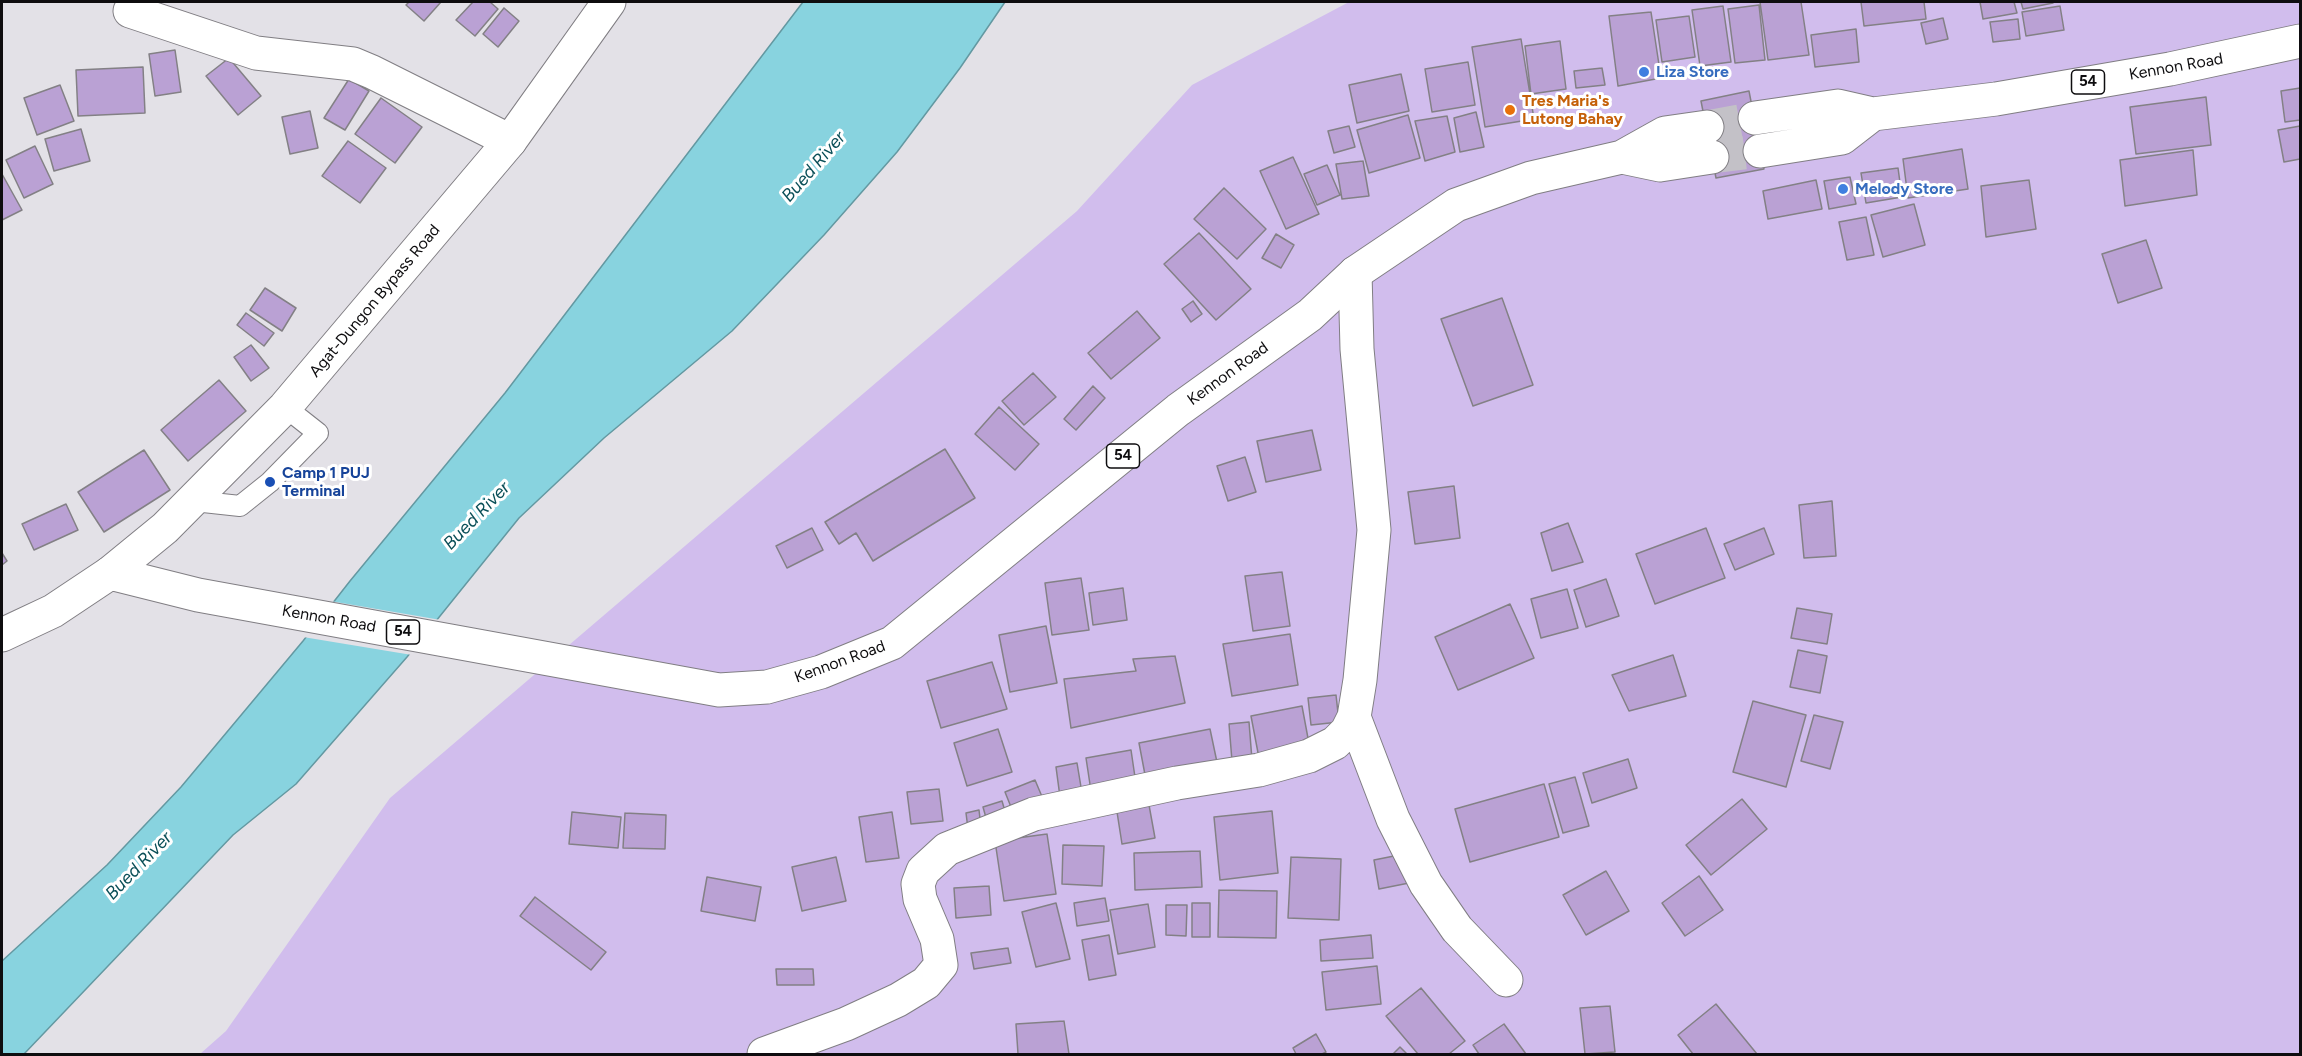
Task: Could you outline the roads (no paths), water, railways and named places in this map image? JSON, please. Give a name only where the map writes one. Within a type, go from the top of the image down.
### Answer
[{"type":"main road","name":"Agat-Dungon Bypass Road","points":[[110,573],[194,501],[285,408],[510,141],[609,2]]},
{"type":"main road","points":[[130,11],[256,54],[352,64],[510,141]]},
{"type":"main road","name":"Kennon Road","points":[[1755,118],[1838,106],[1873,114],[1996,99],[2170,69],[2301,41]]},
{"type":"main road","points":[[1760,151],[1842,138],[1873,114]]},
{"type":"main road","name":"Kennon Road","points":[[110,573],[198,595],[719,690],[766,687],[821,672],[892,643],[1178,410],[1310,315],[1354,273],[1456,205],[1532,178],[1622,157],[1660,165],[1709,142]]},
{"type":"main road","points":[[765,1054],[846,1023],[898,1000],[926,983],[941,965],[937,939],[920,899],[918,884],[923,871],[947,849],[1034,814],[1177,783],[1259,770],[1309,756],[1335,743],[1347,731],[1354,717],[1360,680],[1374,530],[1357,349],[1354,273]]},
{"type":"main road","points":[[2,635],[53,611],[110,573]]},
{"type":"main road","points":[[1354,717],[1393,819],[1426,884],[1457,929],[1506,980]]},
{"type":"water","name":"Bued River","points":[[803,2],[1005,2],[960,68],[897,152],[824,235],[732,331],[604,438],[519,518],[407,657],[296,784],[233,835],[24,1054],[2,1054],[2,961],[107,865],[181,787],[303,641],[505,393]]},
{"type":"tunnel","points":[[1707,127],[1755,118]]},
{"type":"tunnel","points":[[1712,157],[1760,151]]},
{"type":"place","name":"Liza Store","points":[[1644,72]]},
{"type":"place","name":"Tres Maria's Lutong Bahay","points":[[1510,110]]},
{"type":"place","name":"Melody Store","points":[[1843,189]]},
{"type":"place","name":"Camp 1 PUJ Terminal","points":[[270,482]]}]
